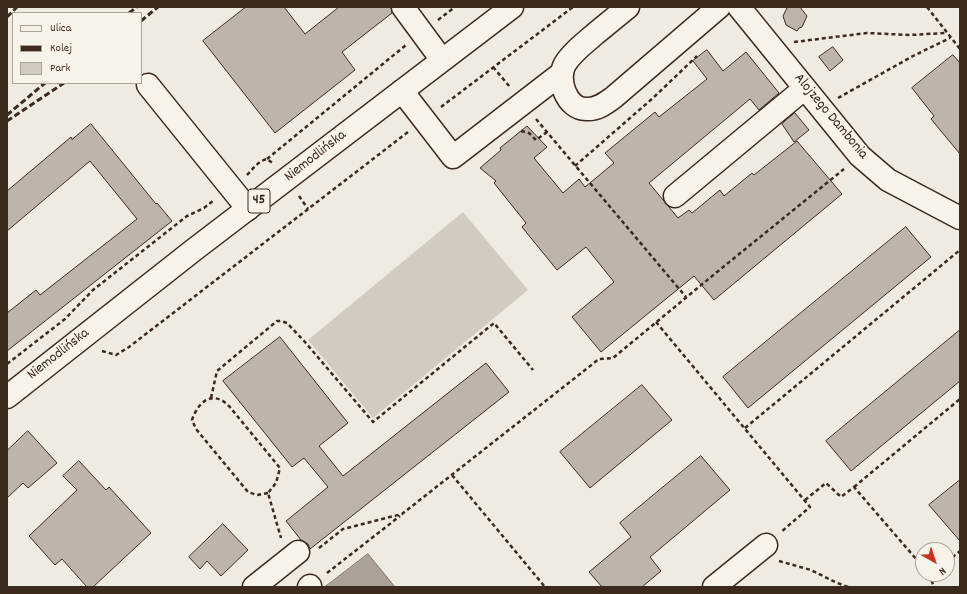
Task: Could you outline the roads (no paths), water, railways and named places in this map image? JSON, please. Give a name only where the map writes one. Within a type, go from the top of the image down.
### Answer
[{"type":"main road","points":[[403,7],[442,60]]},
{"type":"main road","name":"Niemodlińska","points":[[7,397],[103,320],[512,7]]},
{"type":"main road","points":[[628,7],[573,53],[565,64],[562,73],[565,94],[577,107],[586,109],[595,108],[614,97],[719,7]]},
{"type":"main road","name":"Alojzego Dambonia","points":[[739,7],[860,156],[888,180],[960,218]]},
{"type":"main road","points":[[402,91],[453,157],[562,73]]},
{"type":"main road","points":[[148,85],[248,209]]},
{"type":"main road","points":[[675,196],[805,88]]},
{"type":"main road","points":[[254,587],[290,546]]},
{"type":"main road","points":[[714,587],[759,551]]},
{"type":"railway","points":[[7,17],[17,7]]},
{"type":"railway","points":[[130,12],[137,7]]},
{"type":"railway","points":[[142,20],[158,7]]},
{"type":"railway","points":[[7,115],[44,84]]},
{"type":"railway","points":[[7,121],[62,84]]}]
